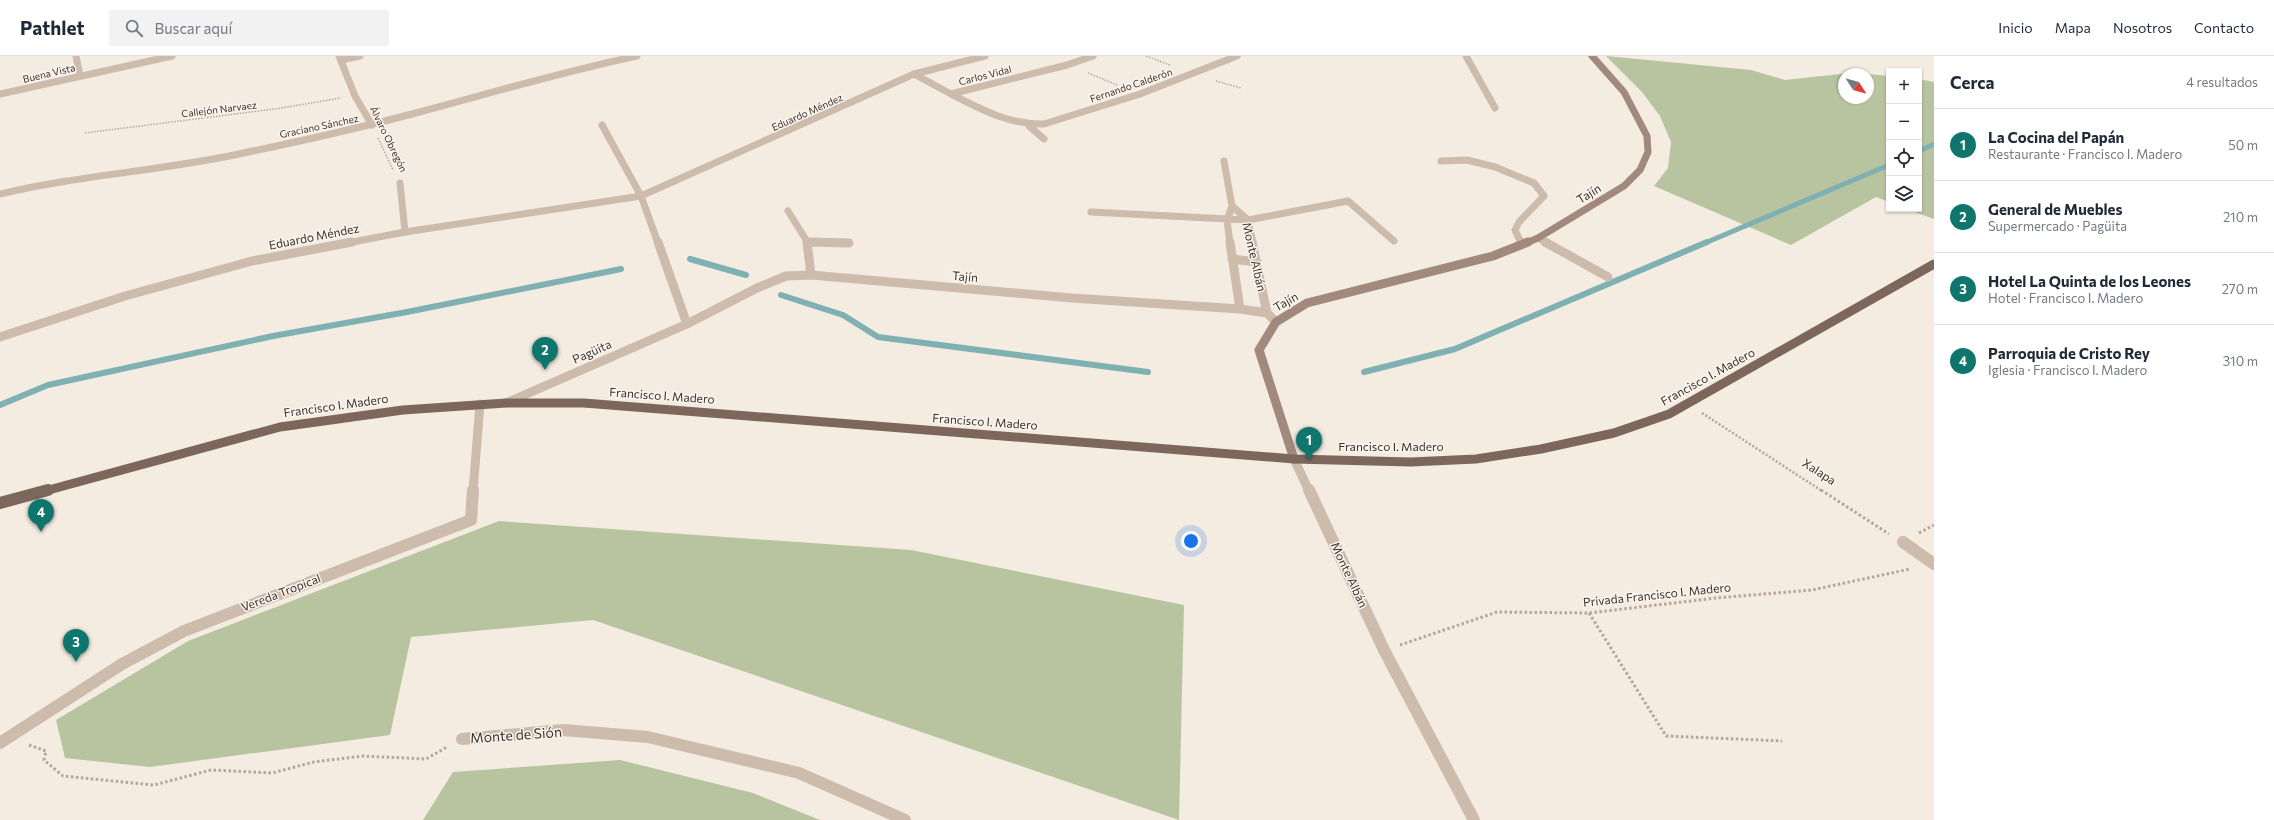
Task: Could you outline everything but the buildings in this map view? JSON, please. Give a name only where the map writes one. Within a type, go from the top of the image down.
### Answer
[{"type":"main road","name":"Tajín","points":[[1276,322],[1307,303],[1493,256],[1538,238],[1624,186],[1640,170],[1648,152],[1647,136],[1624,92],[1592,56]]},
{"type":"main road","name":"Francisco I. Madero","points":[[0,503],[280,427],[403,410],[506,403],[584,403],[1294,459],[1411,462],[1476,459],[1541,449],[1614,433],[1669,414],[1934,264]]},
{"type":"main road","name":"Monte Albán","points":[[1276,322],[1259,350],[1294,459]]},
{"type":"street","points":[[76,56],[80,76]]},
{"type":"street","name":"Buena Vista","points":[[0,94],[172,56]]},
{"type":"street","name":"Álvaro Obregón","points":[[360,56],[340,58],[355,96],[372,125]]},
{"type":"street","name":"Graciano Sánchez","points":[[0,194],[33,185],[186,164],[372,125],[444,107],[583,66],[637,56]]},
{"type":"street","name":"Eduardo Méndez","points":[[0,337],[125,296],[252,261],[405,232],[641,196],[914,74],[985,56]]},
{"type":"street","name":"Carlos Vidal","points":[[951,94],[1067,65],[1093,56]]},
{"type":"street","name":"Fernando Calderón","points":[[914,74],[951,94],[1013,123],[1029,126],[1044,124],[1140,94],[1237,56]]},
{"type":"street","points":[[1466,56],[1495,108]]},
{"type":"street","points":[[602,125],[641,196],[687,324]]},
{"type":"street","name":"Fernando Calderón","points":[[1029,126],[1044,139]]},
{"type":"street","points":[[1441,161],[1467,160],[1481,163],[1495,167],[1534,183],[1544,196],[1519,222],[1515,230],[1522,244]]},
{"type":"street","name":"Monte Albán","points":[[1224,161],[1232,206],[1227,220],[1240,309]]},
{"type":"street","name":"Álvaro Obregón","points":[[400,184],[405,232]]},
{"type":"street","points":[[1091,212],[1248,220],[1348,201],[1394,241]]},
{"type":"street","name":"Monte Albán","points":[[1232,206],[1248,220],[1267,313]]},
{"type":"street","points":[[788,211],[808,238],[811,276]]},
{"type":"street","points":[[1538,238],[1608,277]]},
{"type":"street","points":[[808,242],[849,243]]},
{"type":"street","points":[[1232,259],[1257,262]]},
{"type":"street","name":"Pagüita","points":[[506,403],[687,324],[757,288],[786,276]]},
{"type":"street","name":"Tajín","points":[[786,276],[811,276],[1072,298],[1240,309],[1267,313],[1276,322]]},
{"type":"street","name":"Vereda Tropical","points":[[0,743],[122,664],[184,631],[471,520],[480,404]]},
{"type":"street","name":"Monte Albán","points":[[1294,459],[1384,650],[1474,820]]},
{"type":"street","points":[[1903,542],[1934,564]]},
{"type":"street","name":"Monte de Sión","points":[[462,739],[563,730],[648,736],[799,773],[905,820]]},
{"type":"path","points":[[1067,65],[1140,94]]},
{"type":"path","name":"Callejón Narvaez","points":[[85,133],[282,108],[355,96]]},
{"type":"path","name":"Álvaro Obregón","points":[[372,125],[400,184]]},
{"type":"path","name":"Xalapa","points":[[1688,404],[1903,542]]},
{"type":"path","name":"Privada Francisco I. Madero","points":[[1384,650],[1497,612],[1589,613],[1716,598],[1812,590],[1934,564]]},
{"type":"path","points":[[1589,613],[1666,736],[1782,741]]},
{"type":"path","name":"Monte de Sión","points":[[24,747],[30,744],[46,751],[44,760],[63,776],[154,785],[211,770],[272,774],[314,762],[363,756],[426,759],[462,739]]},
{"type":"green space","points":[[1606,56],[1751,70],[1785,80],[1838,74],[1838,104],[1874,104],[1874,75],[1886,76],[1886,201],[1876,197],[1791,245],[1654,186],[1668,168],[1671,142],[1660,116],[1642,92]]},
{"type":"green space","points":[[1922,80],[1934,82],[1934,219],[1915,212],[1922,212]]},
{"type":"green space","points":[[499,521],[911,550],[1184,605],[1179,820],[593,620],[411,637],[390,735],[150,767],[65,758],[56,720],[188,641]]},
{"type":"green space","points":[[620,760],[753,793],[820,820],[423,820],[453,772]]},
{"type":"waterway","points":[[1922,150],[1934,144]]},
{"type":"waterway","points":[[1705,243],[1886,166]]},
{"type":"waterway","points":[[1364,372],[1455,349],[1707,242]]},
{"type":"waterway","points":[[690,259],[746,275]]},
{"type":"waterway","points":[[0,405],[48,385],[273,336],[407,312],[621,269]]},
{"type":"waterway","points":[[781,295],[843,315],[878,337],[1148,372]]},
{"type":"place","name":"General de Muebles","points":[[545,370]]},
{"type":"place","name":"La Cocina del Papán","points":[[1309,460]]},
{"type":"place","name":"Parroquia de Cristo Rey","points":[[41,532]]},
{"type":"place","name":"Hotel La Quinta de los Leones","points":[[76,662]]}]
